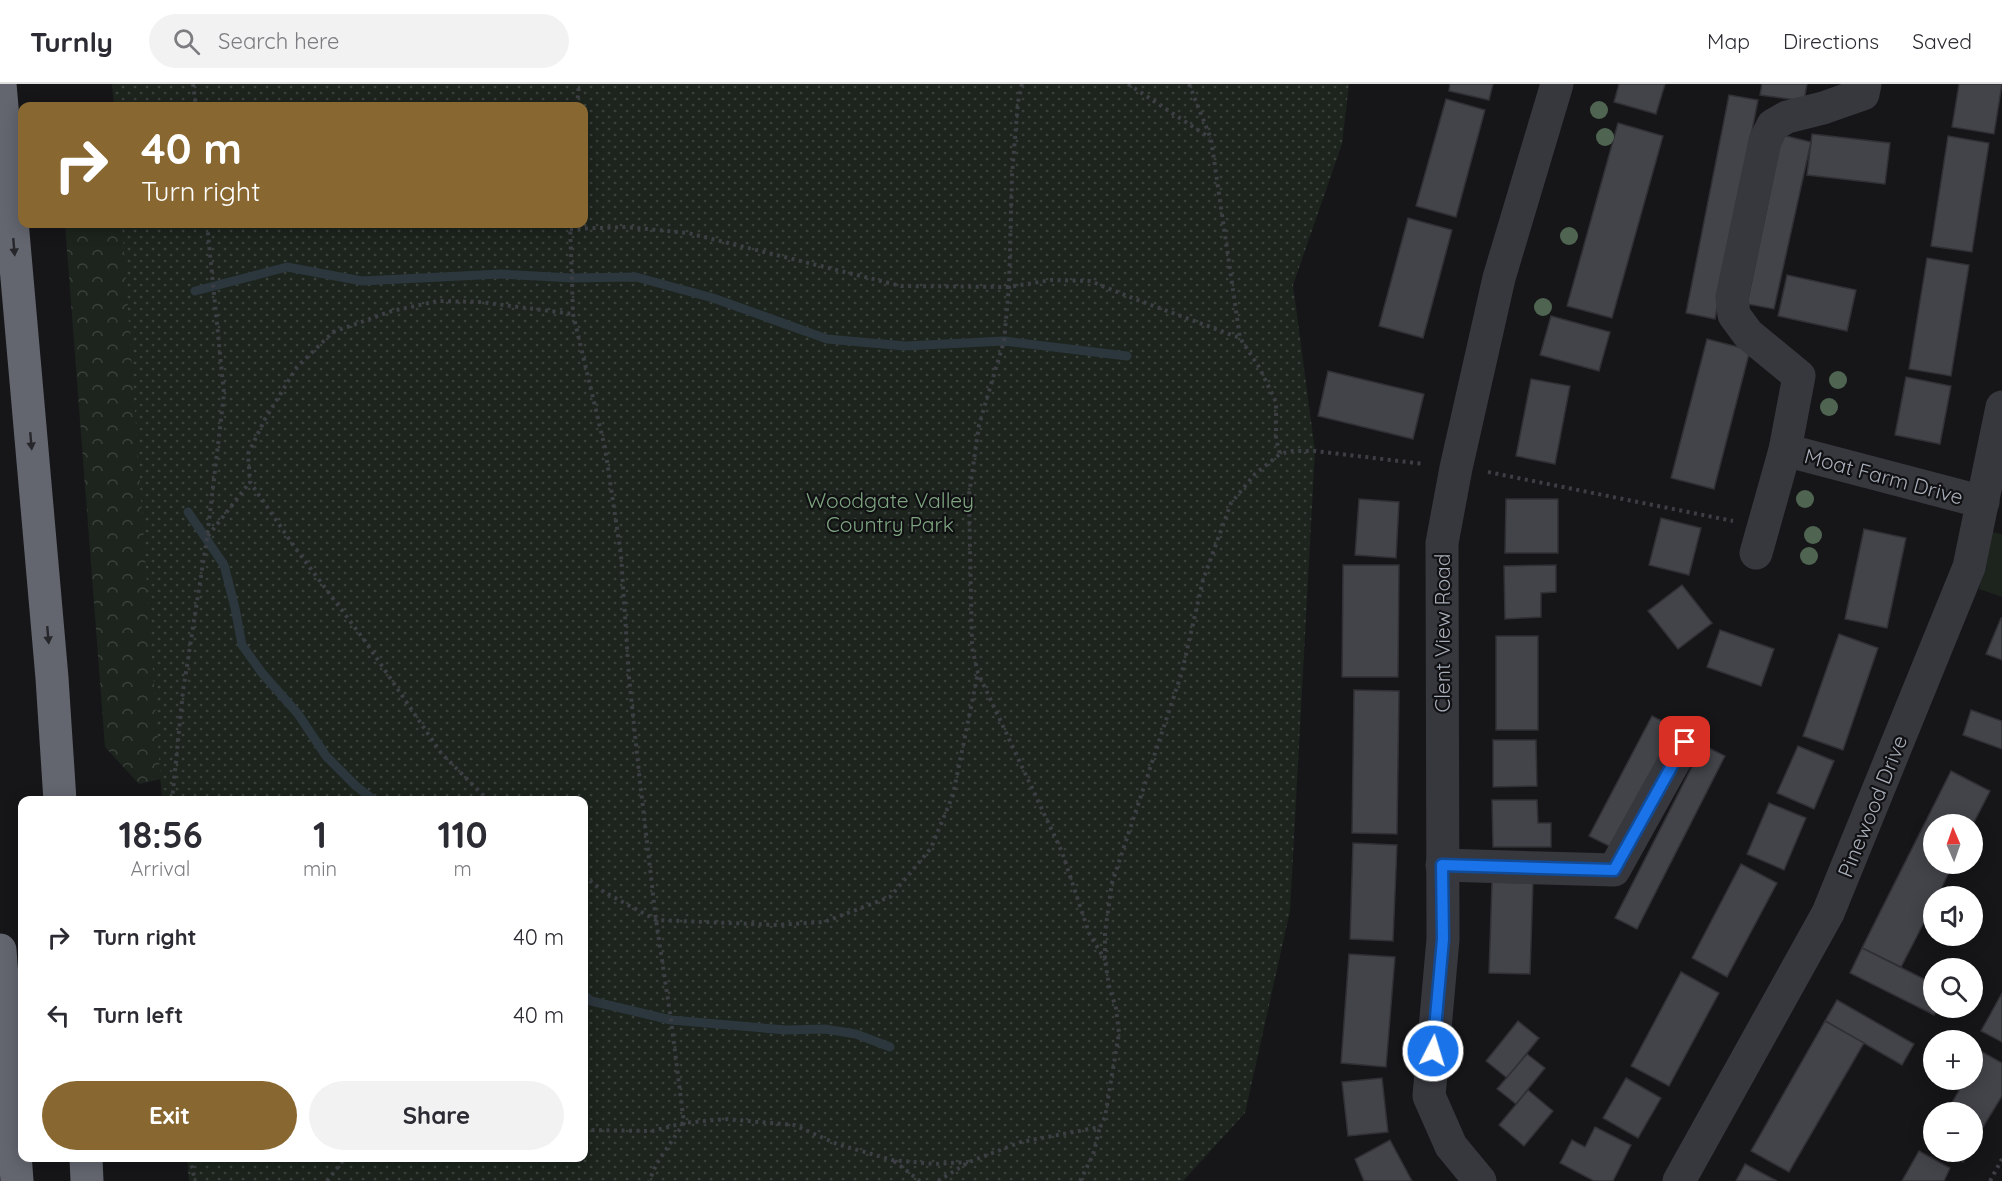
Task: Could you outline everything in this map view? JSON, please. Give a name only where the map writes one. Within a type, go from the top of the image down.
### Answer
[{"type":"highway","points":[[0,84],[50,654],[60,796]]},
{"type":"highway","points":[[0,950],[17,1181]]},
{"type":"highway","points":[[86,1162],[87,1181]]},
{"type":"street","name":"Clent View Road","points":[[1480,1181],[1451,1146],[1429,1096],[1443,939],[1442,543],[1456,468],[1499,279],[1557,84]]},
{"type":"street","name":"Moat Farm Drive","points":[[1760,540],[1785,450],[1799,376],[1748,334],[1734,315],[1732,297],[1765,141],[1773,125],[1787,117],[1864,89]]},
{"type":"street","name":"Pinewood Drive","points":[[1679,1181],[1828,913],[1969,567],[2002,407]]},
{"type":"street","name":"Moat Farm Drive","points":[[1785,450],[1983,502]]},
{"type":"street","points":[[1442,865],[1614,870],[1685,742]]},
{"type":"path","points":[[194,84],[196,102]]},
{"type":"path","points":[[577,102],[579,84]]},
{"type":"path","points":[[1022,84],[1018,102],[1012,175],[1009,287],[1004,341],[979,425],[969,495],[972,648],[978,673],[1062,852],[1089,933],[1105,960]]},
{"type":"path","points":[[1128,84],[1211,139]]},
{"type":"path","points":[[1190,84],[1211,139],[1240,338],[1259,367],[1276,402],[1276,439],[1280,454]]},
{"type":"path","points":[[588,226],[626,227],[688,233],[901,286],[1009,287],[1051,280],[1090,281],[1240,338]]},
{"type":"path","points":[[172,796],[183,691],[207,538],[224,394],[207,228]]},
{"type":"path","points":[[570,228],[573,314],[605,448],[621,555],[629,677],[656,920],[684,1123],[657,1163],[649,1181]]},
{"type":"path","points":[[484,796],[441,753],[365,641],[296,549],[250,482],[248,454],[265,419],[297,367],[333,332],[392,311],[438,301],[480,302],[573,314]]},
{"type":"path","points":[[1080,1181],[1093,1155],[1100,1126],[1105,1116],[1119,1033],[1105,960],[1112,883],[1182,672],[1203,580],[1231,503],[1255,474],[1280,454],[1292,451],[1315,451],[1497,473],[1760,540]]},
{"type":"path","points":[[207,538],[250,482]]},
{"type":"path","points":[[588,879],[604,892],[656,920],[777,925],[824,922],[890,897],[931,848],[953,795],[978,673]]},
{"type":"path","points":[[588,1130],[652,1131],[684,1123],[725,1119],[794,1125],[837,1143],[892,1160],[934,1164],[969,1162]]},
{"type":"path","points":[[939,1181],[969,1162],[1022,1142],[1100,1126]]},
{"type":"path","points":[[1990,1181],[2002,1159]]},
{"type":"path","points":[[892,1160],[920,1181]]},
{"type":"path","points":[[191,1162],[195,1181]]},
{"type":"path","points":[[327,1181],[342,1162]]},
{"type":"green space","name":"Woodgate Valley Country Park","points":[[112,84],[1349,84],[1342,144],[1293,285],[1315,451],[1290,911],[1245,1113],[1183,1181],[189,1181],[187,1162],[588,1162],[588,796],[162,796],[122,228],[588,228],[588,102],[114,102]]},
{"type":"green space","points":[[65,228],[556,228],[171,721],[161,779],[139,784],[105,747]]},
{"type":"green space","points":[[1992,532],[2002,534],[2002,597],[1979,589]]},
{"type":"building","points":[[1450,84],[1493,84],[1489,100],[1449,91]]},
{"type":"building","points":[[1619,84],[1665,84],[1656,114],[1614,102]]},
{"type":"building","points":[[1762,84],[1807,84],[1804,101],[1760,95]]},
{"type":"building","points":[[1959,84],[2002,84],[1994,134],[1952,127]]},
{"type":"building","points":[[1729,95],[1758,100],[1715,319],[1686,313]]},
{"type":"building","points":[[1446,99],[1485,110],[1456,217],[1416,206]]},
{"type":"building","points":[[1618,123],[1663,136],[1612,318],[1567,306]]},
{"type":"building","points":[[1812,134],[1890,143],[1885,184],[1807,175]]},
{"type":"building","points":[[1782,135],[1811,142],[1774,309],[1747,304]]},
{"type":"building","points":[[1948,136],[1989,143],[1972,252],[1931,246]]},
{"type":"building","points":[[1408,218],[1452,230],[1423,338],[1379,326]]},
{"type":"building","points":[[1927,258],[1969,265],[1951,376],[1909,369]]},
{"type":"building","points":[[1787,275],[1856,290],[1847,331],[1778,316]]},
{"type":"building","points":[[1551,316],[1610,332],[1599,371],[1540,355]]},
{"type":"building","points":[[1707,339],[1750,350],[1714,489],[1671,478]]},
{"type":"building","points":[[1328,371],[1424,394],[1413,439],[1318,416]]},
{"type":"building","points":[[1906,377],[1951,386],[1940,444],[1895,435]]},
{"type":"building","points":[[1531,379],[1570,386],[1555,464],[1516,456]]},
{"type":"building","points":[[1359,499],[1399,502],[1396,558],[1355,555]]},
{"type":"building","points":[[1506,499],[1558,499],[1558,553],[1505,553]]},
{"type":"building","points":[[1661,518],[1701,528],[1689,575],[1649,565]]},
{"type":"building","points":[[1864,529],[1906,538],[1887,628],[1845,619]]},
{"type":"building","points":[[1343,565],[1399,565],[1398,677],[1342,677]]},
{"type":"building","points":[[1556,565],[1556,592],[1541,593],[1541,617],[1505,619],[1504,566]]},
{"type":"building","points":[[1682,585],[1712,623],[1678,649],[1648,611]]},
{"type":"building","points":[[2002,618],[2002,660],[1986,654]]},
{"type":"building","points":[[1720,630],[1774,649],[1761,686],[1707,667]]},
{"type":"building","points":[[1839,634],[1878,648],[1843,750],[1803,736]]},
{"type":"building","points":[[1496,636],[1538,636],[1538,730],[1496,730]]},
{"type":"building","points":[[1354,690],[1399,691],[1397,834],[1352,833]]},
{"type":"building","points":[[1971,710],[2002,721],[2002,749],[1963,735]]},
{"type":"building","points":[[1652,716],[1676,728],[1613,848],[1589,836]]},
{"type":"building","points":[[1493,740],[1536,740],[1537,786],[1493,787]]},
{"type":"building","points":[[1703,745],[1725,756],[1637,929],[1615,918]]},
{"type":"building","points":[[1798,746],[1834,761],[1814,809],[1777,793]]},
{"type":"building","points":[[1951,771],[1990,791],[1978,814],[1929,814]]},
{"type":"building","points":[[1492,800],[1537,800],[1538,823],[1551,823],[1551,847],[1493,847]]},
{"type":"building","points":[[1769,803],[1806,818],[1784,870],[1747,854]]},
{"type":"building","points":[[1923,827],[1923,874],[1948,874],[1942,886],[1923,886],[1923,924],[1901,967],[1862,948]]},
{"type":"building","points":[[1353,843],[1397,845],[1393,941],[1350,939]]},
{"type":"building","points":[[1741,864],[1777,883],[1727,977],[1692,958]]},
{"type":"building","points":[[1492,882],[1533,883],[1530,974],[1489,973]]},
{"type":"building","points":[[1862,948],[1923,978],[1923,1010],[1850,973]]},
{"type":"building","points":[[1349,954],[1395,957],[1386,1067],[1341,1063]]},
{"type":"building","points":[[1681,972],[1719,993],[1669,1086],[1631,1066]]},
{"type":"building","points":[[2002,993],[2002,1042],[1982,1030]]},
{"type":"building","points":[[1837,1000],[1914,1044],[1902,1065],[1825,1021]]},
{"type":"building","points":[[1518,1021],[1539,1038],[1507,1078],[1486,1061]]},
{"type":"building","points":[[1825,1021],[1864,1043],[1789,1172],[1751,1151]]},
{"type":"building","points":[[1983,1052],[2002,1063],[2002,1096],[1983,1127],[1983,1102],[1952,1102],[1959,1090],[1983,1090]]},
{"type":"building","points":[[1527,1054],[1545,1068],[1516,1104],[1497,1089]]},
{"type":"building","points":[[1382,1078],[1388,1132],[1348,1136],[1342,1082]]},
{"type":"building","points":[[1626,1078],[1661,1098],[1638,1138],[1603,1118]]},
{"type":"building","points":[[1528,1090],[1553,1111],[1524,1146],[1499,1125]]},
{"type":"building","points":[[1595,1127],[1631,1145],[1613,1181],[1594,1181],[1560,1163],[1572,1140],[1585,1147]]},
{"type":"building","points":[[1390,1140],[1412,1181],[1364,1181],[1355,1159]]},
{"type":"building","points":[[1919,1151],[1923,1153],[1923,1162],[1939,1162],[1950,1168],[1944,1181],[1902,1181]]},
{"type":"building","points":[[1745,1164],[1777,1181],[1736,1181]]},
{"type":"waterway","points":[[195,291],[287,267],[362,281],[500,274],[572,278],[636,277],[713,298],[827,339],[905,346],[1004,341],[1127,356]]},
{"type":"waterway","points":[[188,512],[224,565],[242,645],[262,673],[298,714],[326,756],[369,796]]},
{"type":"waterway","points":[[588,998],[671,1020],[786,1030],[825,1029],[856,1034],[890,1047]]},
{"type":"route","points":[[1433,1051],[1443,939],[1442,865],[1614,870],[1685,742]]}]
